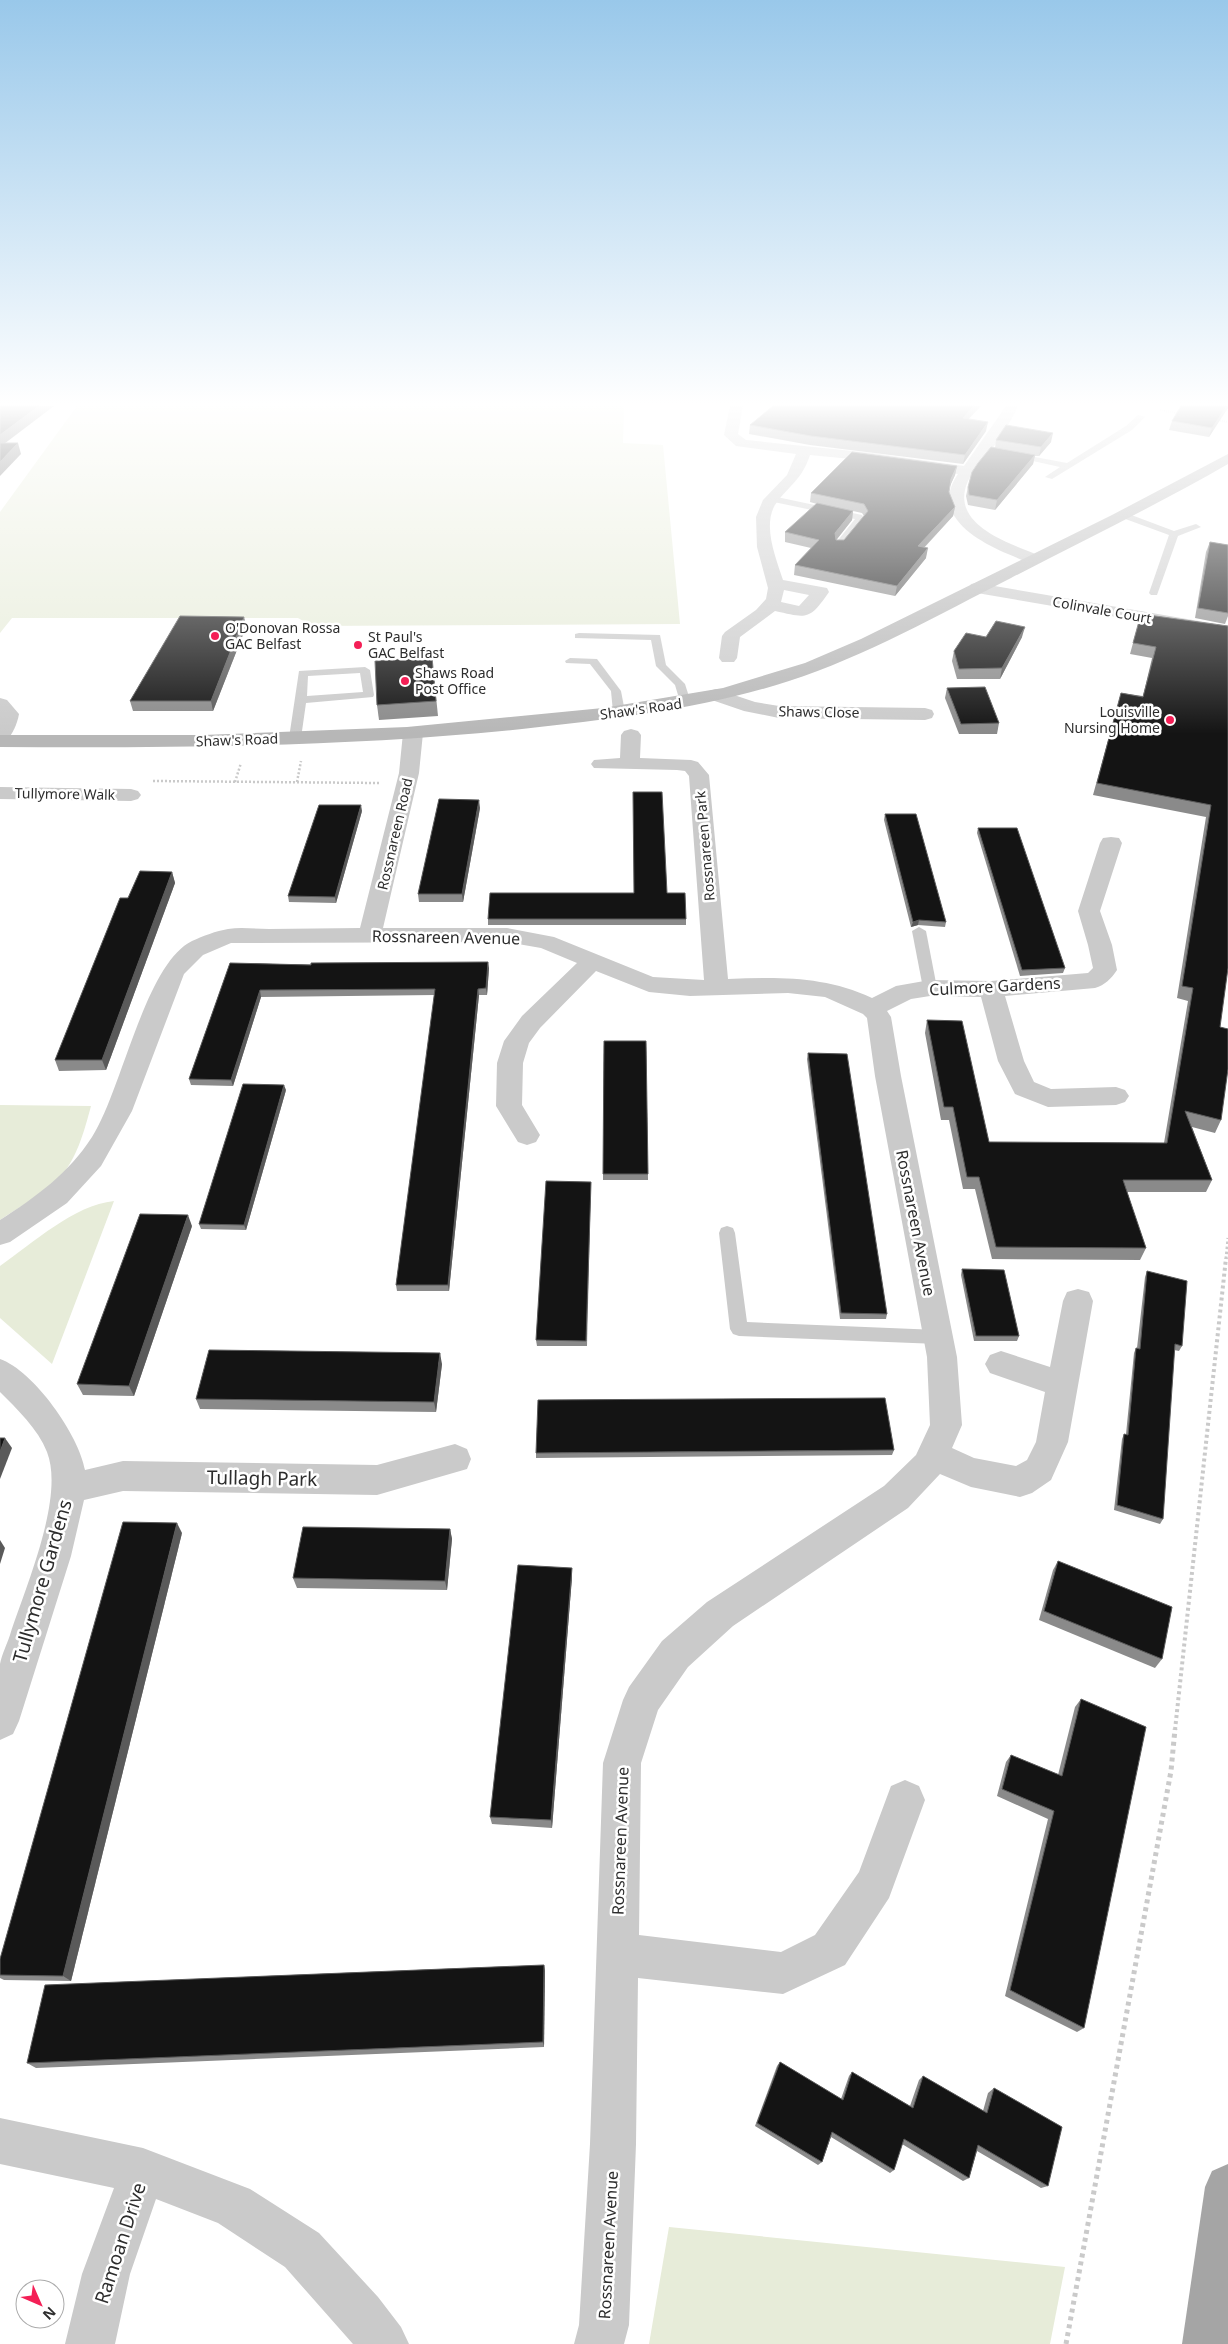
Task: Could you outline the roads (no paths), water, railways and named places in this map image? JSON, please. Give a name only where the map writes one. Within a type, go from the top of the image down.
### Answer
[{"type":"main road","points":[[1207,2344],[1228,2187]]},
{"type":"street","points":[[728,658],[731,636],[771,605],[776,594],[776,584],[767,558],[763,522],[765,515]]},
{"type":"street","points":[[960,515],[962,520],[990,539],[1035,559]]},
{"type":"street","name":"Shaw's Road","points":[[0,741],[135,742],[413,733],[522,724],[685,703],[782,677],[863,644],[1122,515]]},
{"type":"street","points":[[771,605],[804,612],[821,592],[776,584]]},
{"type":"street","name":"Colinvale Court","points":[[977,588],[1228,631]]},
{"type":"street","name":"Shaws Close","points":[[716,695],[751,707],[779,712],[925,714]]},
{"type":"street","points":[[0,704],[10,714],[8,724],[0,737]]},
{"type":"street","name":"Rossnareen Road","points":[[370,935],[407,783],[413,733]]},
{"type":"street","points":[[630,763],[631,735]]},
{"type":"street","name":"Rossnareen Park","points":[[601,764],[630,763],[690,766],[699,775],[717,987]]},
{"type":"street","name":"Tullymore Walk","points":[[0,793],[131,795]]},
{"type":"street","name":"Culmore Gardens","points":[[872,1008],[905,992],[930,988],[991,989],[1095,980],[1105,970],[1100,945],[1089,911],[1111,843]]},
{"type":"street","name":"Rossnareen Avenue","points":[[0,1234],[34,1213],[74,1183],[101,1146],[122,1107],[141,1048],[170,978],[183,958],[196,948],[229,936],[507,935],[546,942],[649,984],[690,988],[788,985],[820,989],[853,999],[872,1008],[879,1017],[942,1357],[946,1424],[928,1466],[896,1497],[720,1614],[675,1654],[642,1700],[622,1763],[613,2144],[604,2325],[599,2344]]},
{"type":"street","points":[[527,1135],[509,1106],[510,1063],[517,1041],[531,1022],[592,962]]},
{"type":"street","points":[[991,989],[1011,1061],[1024,1088],[1048,1098],[1116,1096]]},
{"type":"street","points":[[932,1455],[971,1472],[1020,1482],[1040,1470],[1052,1442],[1078,1301]]},
{"type":"street","points":[[1001,1364],[1063,1385]]},
{"type":"street","name":"Tullymore Gardens","points":[[0,1372],[30,1401],[56,1435],[68,1464],[68,1489],[55,1551],[0,1721]]},
{"type":"street","name":"Tullagh Park","points":[[68,1489],[123,1476],[377,1480],[455,1459]]},
{"type":"street","points":[[617,1954],[783,1973],[830,1950],[875,1884],[905,1800]]},
{"type":"street","points":[[0,2141],[143,2172],[234,2206],[302,2250],[362,2314],[384,2344]]},
{"type":"street","name":"Ramoan Drive","points":[[90,2344],[106,2274],[143,2172]]},
{"type":"lane","points":[[838,546],[860,520],[859,517],[851,515]]},
{"type":"lane","points":[[1124,515],[1174,534],[1196,528]]},
{"type":"lane","points":[[1154,594],[1174,534]]},
{"type":"lane","points":[[579,636],[656,637],[661,666],[680,684],[685,703]]},
{"type":"lane","points":[[570,661],[593,661],[616,691],[619,712]]},
{"type":"lane","points":[[294,738],[301,700],[303,673],[365,670],[369,695],[301,700]]},
{"type":"lane","points":[[919,931],[930,988]]},
{"type":"lane","points":[[727,1233],[738,1329],[938,1337]]},
{"type":"place","name":"O'Donovan Rossa GAC Belfast","points":[[215,636]]},
{"type":"place","name":"St Paul's GAC Belfast","points":[[358,645]]},
{"type":"place","name":"Shaws Road Post Office","points":[[405,681]]},
{"type":"place","name":"Louisville Nursing Home","points":[[1170,720]]}]
